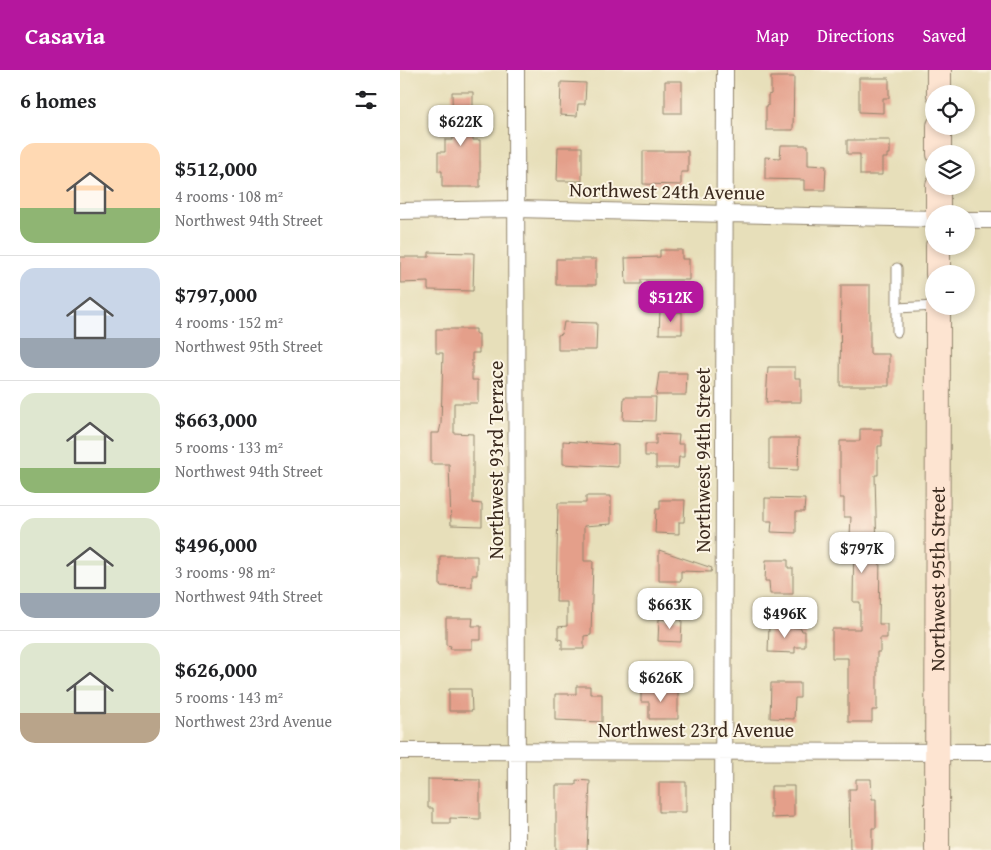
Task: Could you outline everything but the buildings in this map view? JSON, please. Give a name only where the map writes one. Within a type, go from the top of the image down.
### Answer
[{"type":"main road","points":[[939,70],[939,85]]},
{"type":"main road","name":"Northwest 95th Street","points":[[937,850],[938,315]]},
{"type":"street","name":"Northwest 93rd Terrace","points":[[516,70],[517,850]]},
{"type":"street","name":"Northwest 94th Street","points":[[723,850],[725,70]]},
{"type":"street","name":"Northwest 24th Avenue","points":[[400,211],[516,209],[925,219]]},
{"type":"street","points":[[975,220],[991,220]]},
{"type":"street","name":"Northwest 23rd Avenue","points":[[400,751],[991,752]]},
{"type":"lane","points":[[897,268],[897,332]]},
{"type":"lane","points":[[897,308],[925,307]]}]
